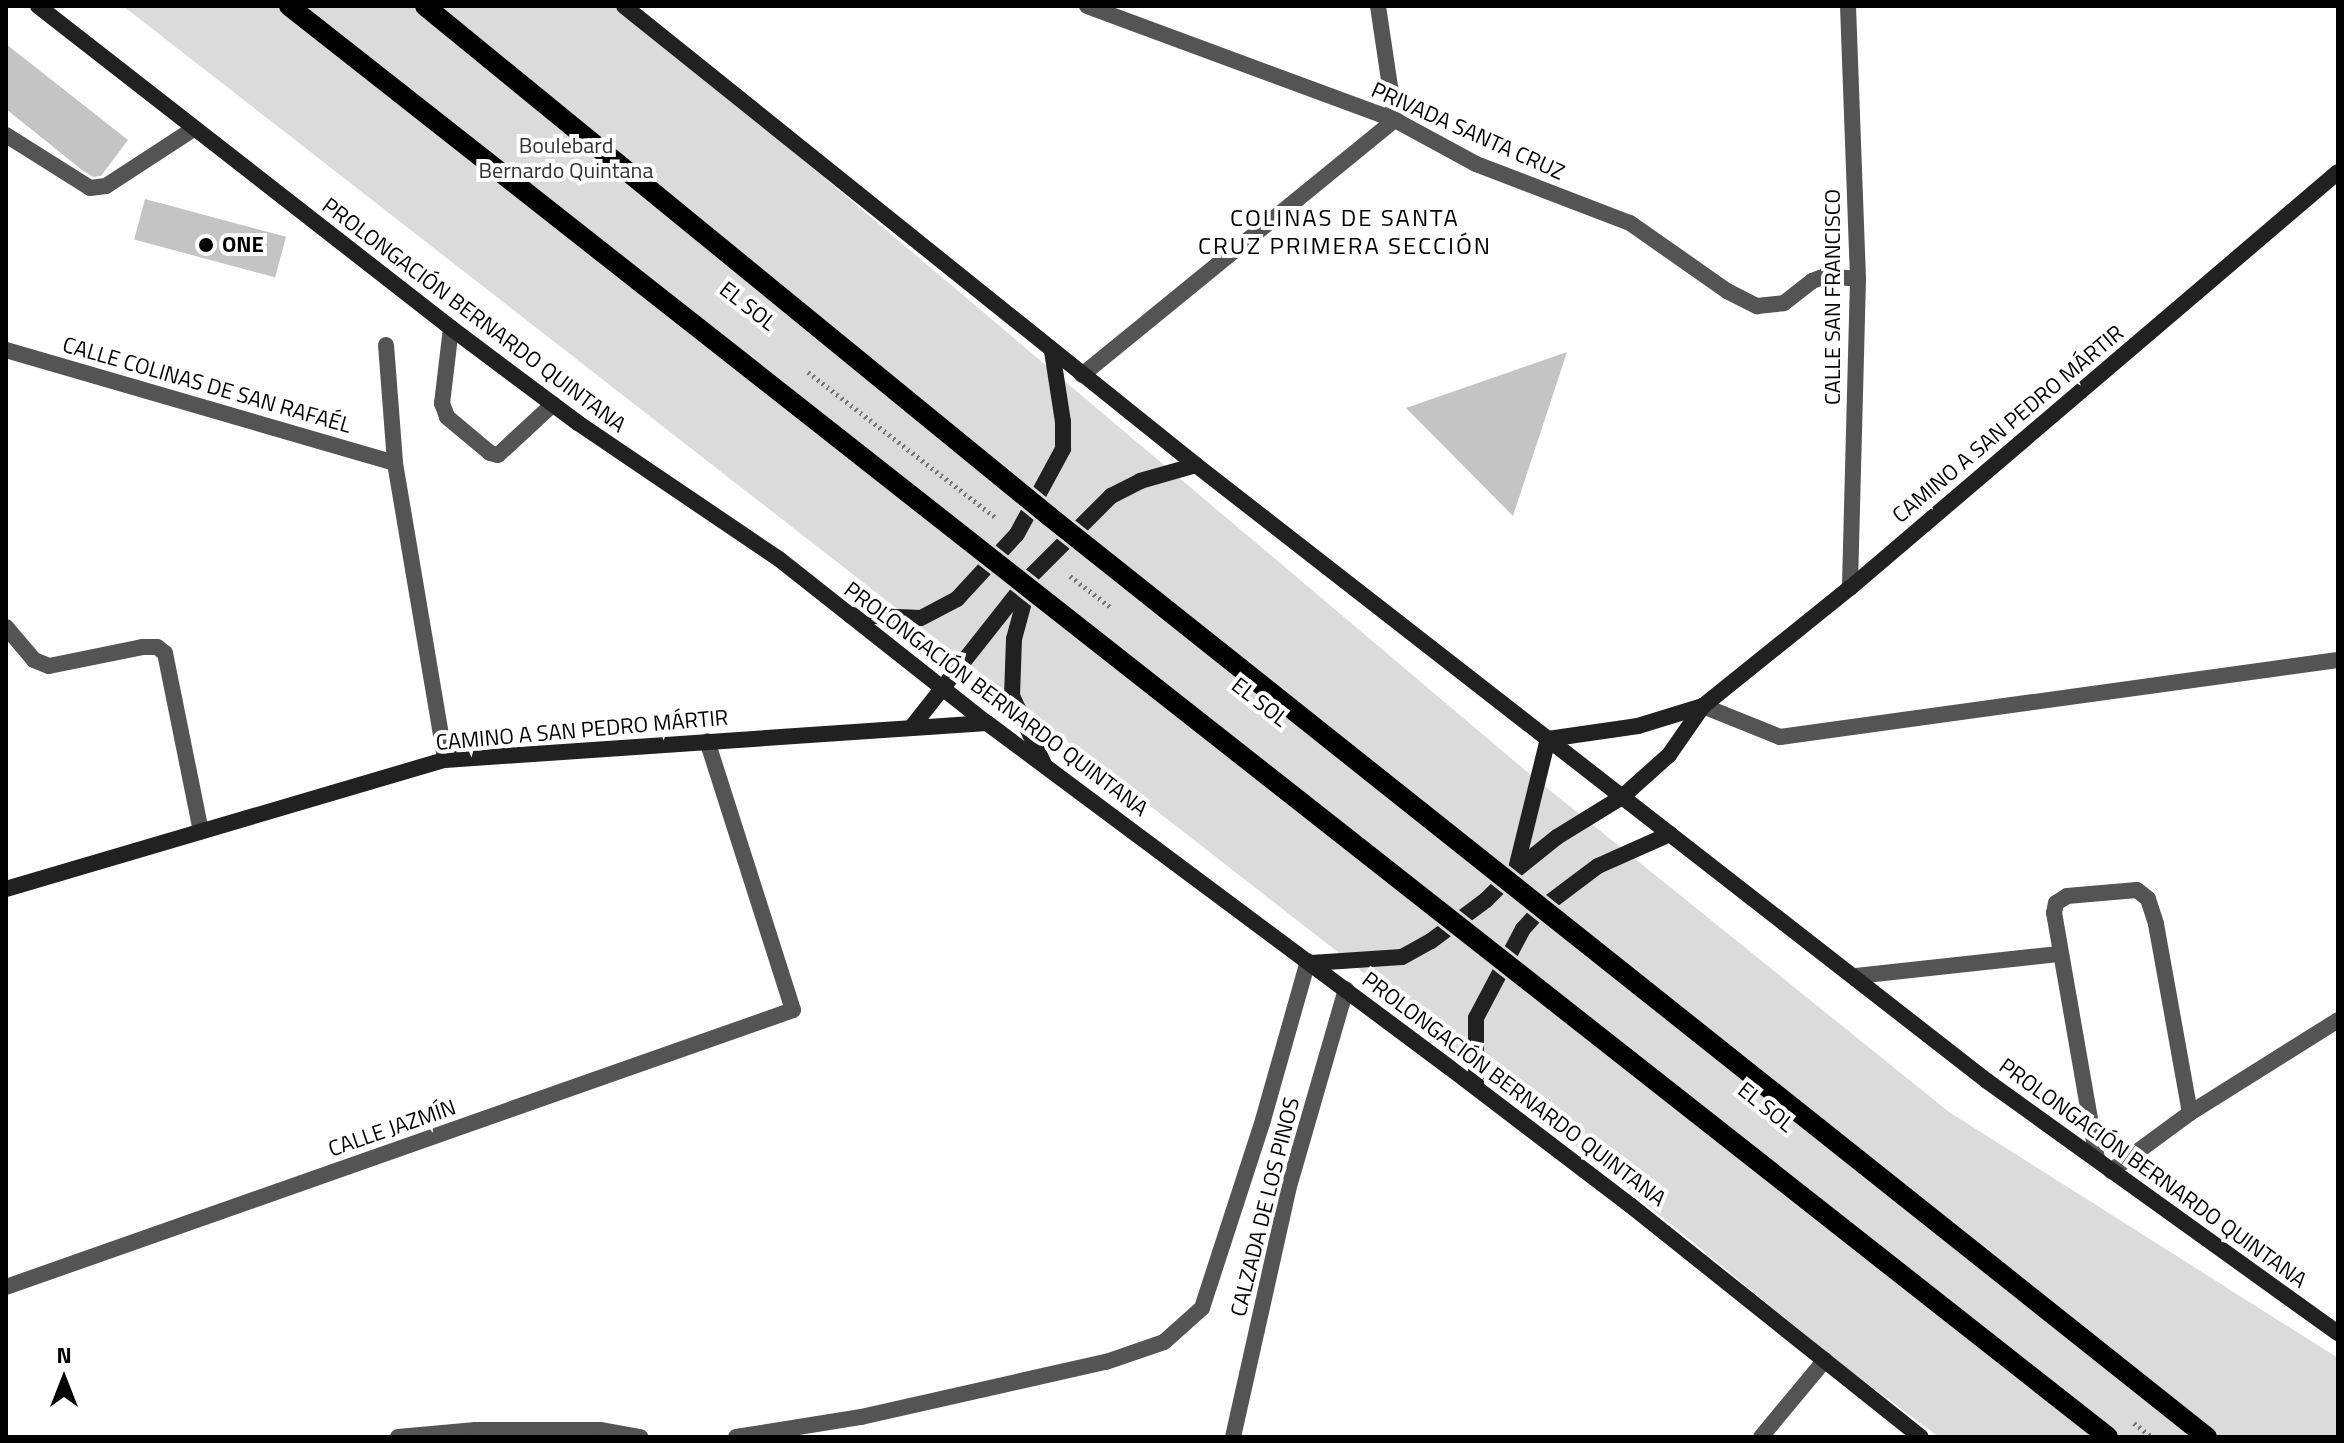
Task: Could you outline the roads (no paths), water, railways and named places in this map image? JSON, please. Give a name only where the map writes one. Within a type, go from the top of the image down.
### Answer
[{"type":"main road","points":[[289,6],[2108,1437]]},
{"type":"main road","points":[[425,6],[1049,516],[2207,1437]]},
{"type":"street","name":"PROLONGACIÓN BERNARDO QUINTANA","points":[[38,6],[192,130],[451,328],[553,404],[779,559],[987,723],[1476,1087],[1921,1437]]},
{"type":"street","name":"PROLONGACIÓN BERNARDO QUINTANA","points":[[624,6],[1196,465],[1987,1081],[2338,1333]]},
{"type":"street","name":"PRIVADA SANTA CRUZ","points":[[1087,6],[1395,120],[1476,164],[1630,223],[1727,291],[1757,306],[1784,303],[1812,281],[1825,276],[1858,279]]},
{"type":"street","points":[[1082,375],[1395,120],[1378,6]]},
{"type":"street","name":"CALLE SAN FRANCISCO","points":[[1848,6],[1858,279],[1850,588]]},
{"type":"street","points":[[6,135],[90,188],[106,186],[192,130]]},
{"type":"street","name":"CAMINO A SAN PEDRO MÁRTIR","points":[[1309,962],[1402,957],[1431,941],[1486,900],[1516,870],[1557,837],[1622,797],[1669,755],[1703,706],[1850,588],[2338,172]]},
{"type":"street","points":[[451,328],[442,403],[447,417],[490,453],[498,455],[553,404]]},
{"type":"street","points":[[386,345],[395,463],[445,760]]},
{"type":"street","name":"CALLE COLINAS DE SAN RAFAÉL","points":[[6,350],[395,463]]},
{"type":"street","points":[[850,615],[921,618],[957,599],[1017,534],[1063,449],[1063,422],[1052,351]]},
{"type":"street","points":[[911,728],[1032,575],[1111,496],[1140,481],[1196,465]]},
{"type":"street","points":[[1032,575],[1014,639],[1012,696],[1045,766]]},
{"type":"street","points":[[6,627],[34,660],[49,666],[142,647],[157,647],[165,653],[201,831]]},
{"type":"street","points":[[1703,706],[1780,737],[2338,660]]},
{"type":"street","name":"CAMINO A SAN PEDRO MÁRTIR","points":[[1548,739],[1638,726],[1703,706]]},
{"type":"street","name":"CAMINO A SAN PEDRO MÁRTIR","points":[[6,889],[445,760],[987,723]]},
{"type":"street","points":[[1516,870],[1548,739]]},
{"type":"street","name":"CALLE JAZMÍN","points":[[6,1287],[793,1010],[707,741]]},
{"type":"street","points":[[1476,1087],[1476,1018],[1523,929],[1542,908],[1598,866],[1670,834]]},
{"type":"street","points":[[2097,1159],[2060,954],[2056,903],[2067,896],[2125,888],[2137,890],[2148,899],[2190,1113]]},
{"type":"street","points":[[1856,976],[2060,954]]},
{"type":"street","points":[[736,1437],[876,1414],[1106,1362],[1164,1342],[1202,1308],[1208,1294],[1309,962]]},
{"type":"street","name":"CALZADA DE LOS PINOS","points":[[1233,1437],[1288,1190],[1346,989]]},
{"type":"street","points":[[2111,1171],[2190,1113],[2338,1020]]},
{"type":"street","points":[[1761,1437],[1825,1360]]},
{"type":"street","points":[[398,1437],[600,1430],[640,1437]]},
{"type":"place","name":"ONE","points":[[206,245]]},
{"type":"district","name":"COLINAS DE SANTA CRUZ PRIMERA SECCIÓN","points":[[1345,232]]},
{"type":"park label","name":"Boulebard Bernardo Quintana","points":[[566,158]]}]
